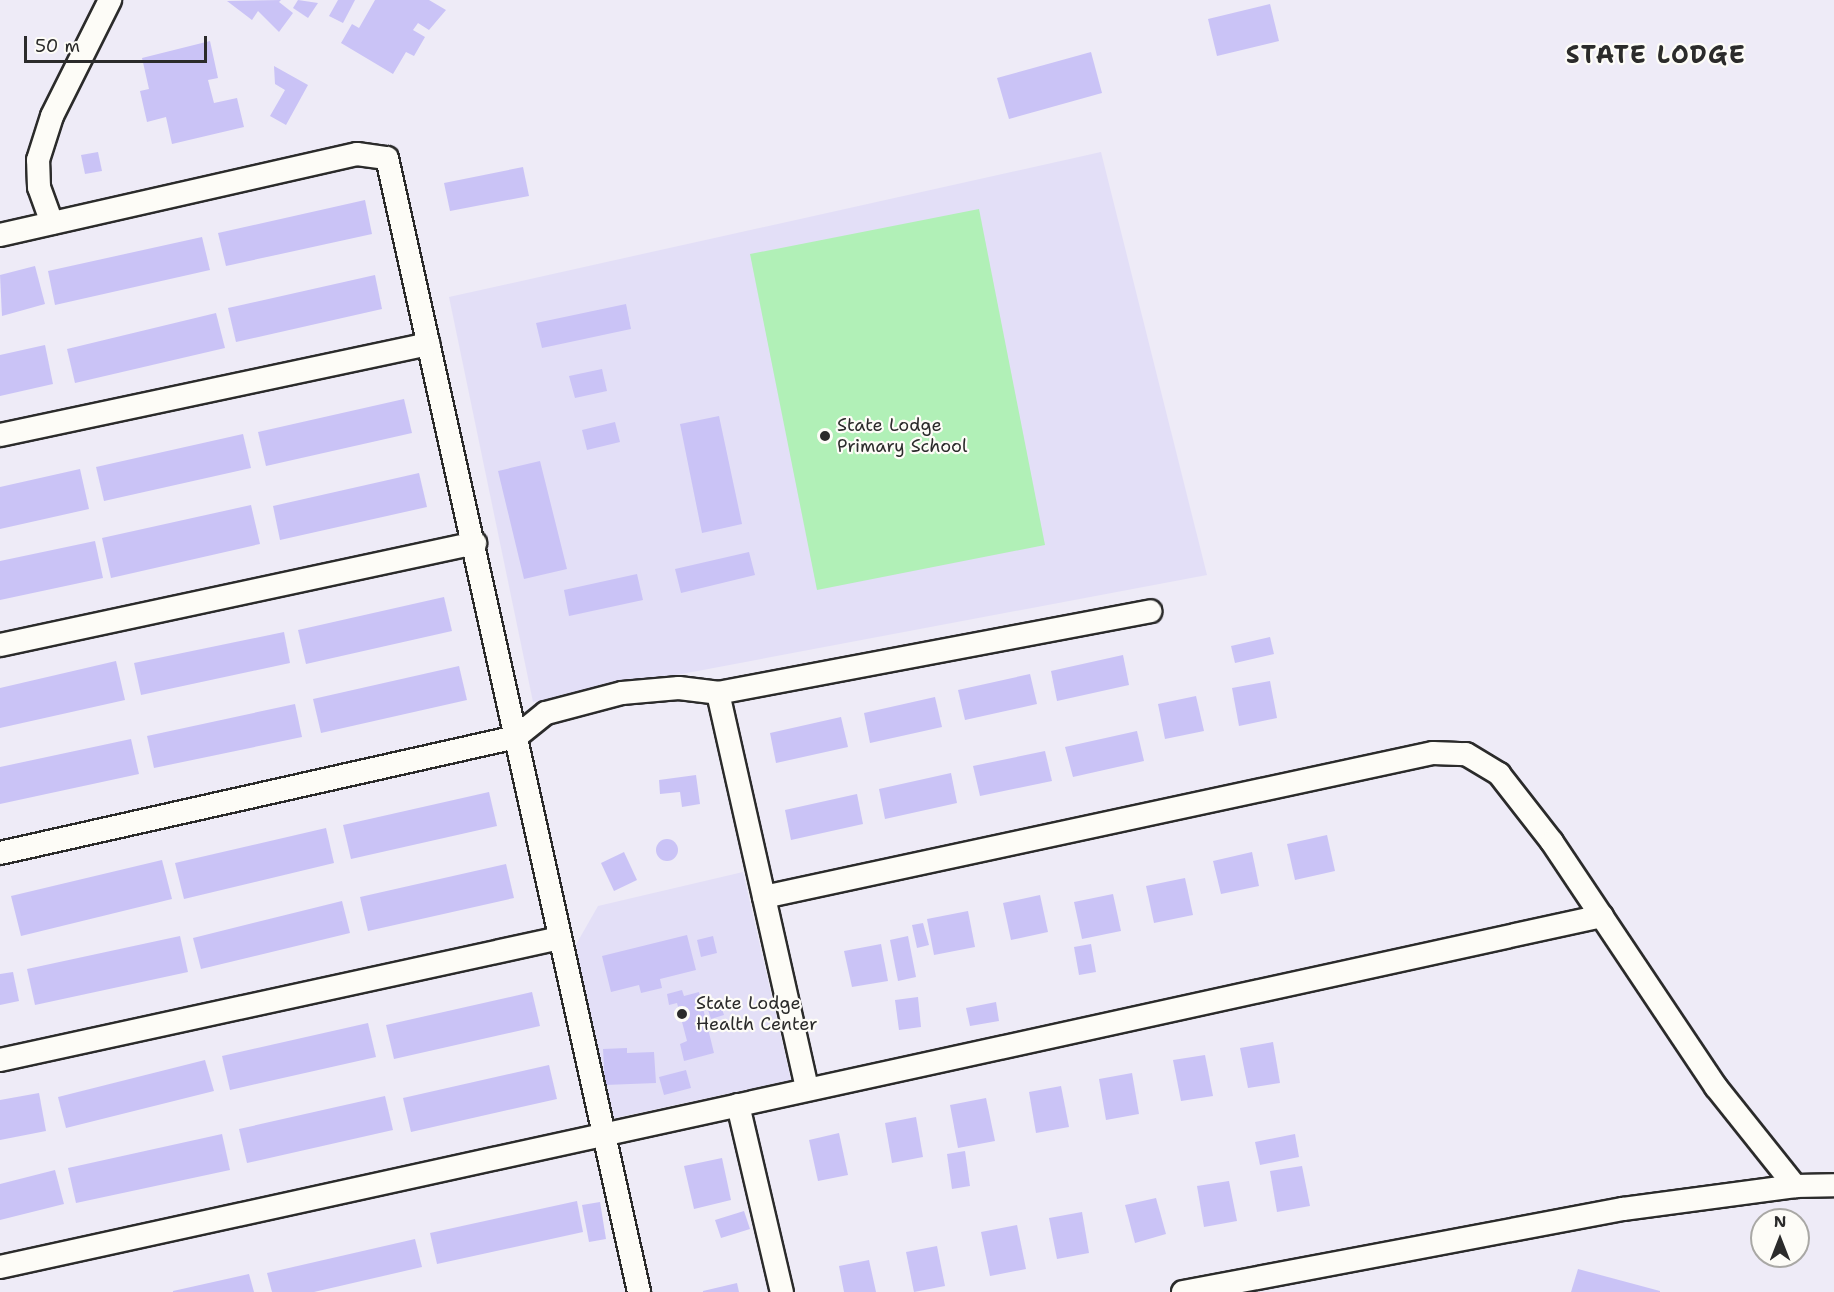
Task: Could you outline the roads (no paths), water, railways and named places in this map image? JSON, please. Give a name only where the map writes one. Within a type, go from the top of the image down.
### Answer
[{"type":"street","points":[[51,223],[39,187],[38,160],[52,116],[110,0]]},
{"type":"street","points":[[0,235],[357,154],[387,158],[475,543],[601,1135],[639,1292]]},
{"type":"street","points":[[0,435],[428,344]]},
{"type":"street","points":[[0,645],[475,543]]},
{"type":"street","points":[[0,853],[516,737],[546,713],[622,693],[679,688],[718,693],[1150,611]]},
{"type":"street","points":[[718,693],[807,1089]]},
{"type":"street","points":[[764,897],[1433,753],[1466,754],[1499,774],[1602,916],[1716,1087],[1795,1186]]},
{"type":"street","points":[[0,1268],[1602,916]]},
{"type":"street","points":[[0,1060],[560,938]]},
{"type":"street","points":[[738,1105],[782,1292]]},
{"type":"street","points":[[1183,1292],[1623,1209],[1795,1186],[1834,1185]]},
{"type":"place","name":"State Lodge Primary School","points":[[825,436]]},
{"type":"place","name":"State Lodge Health Center","points":[[682,1014]]},
{"type":"district","name":"STATE LODGE","points":[[1656,56]]}]
